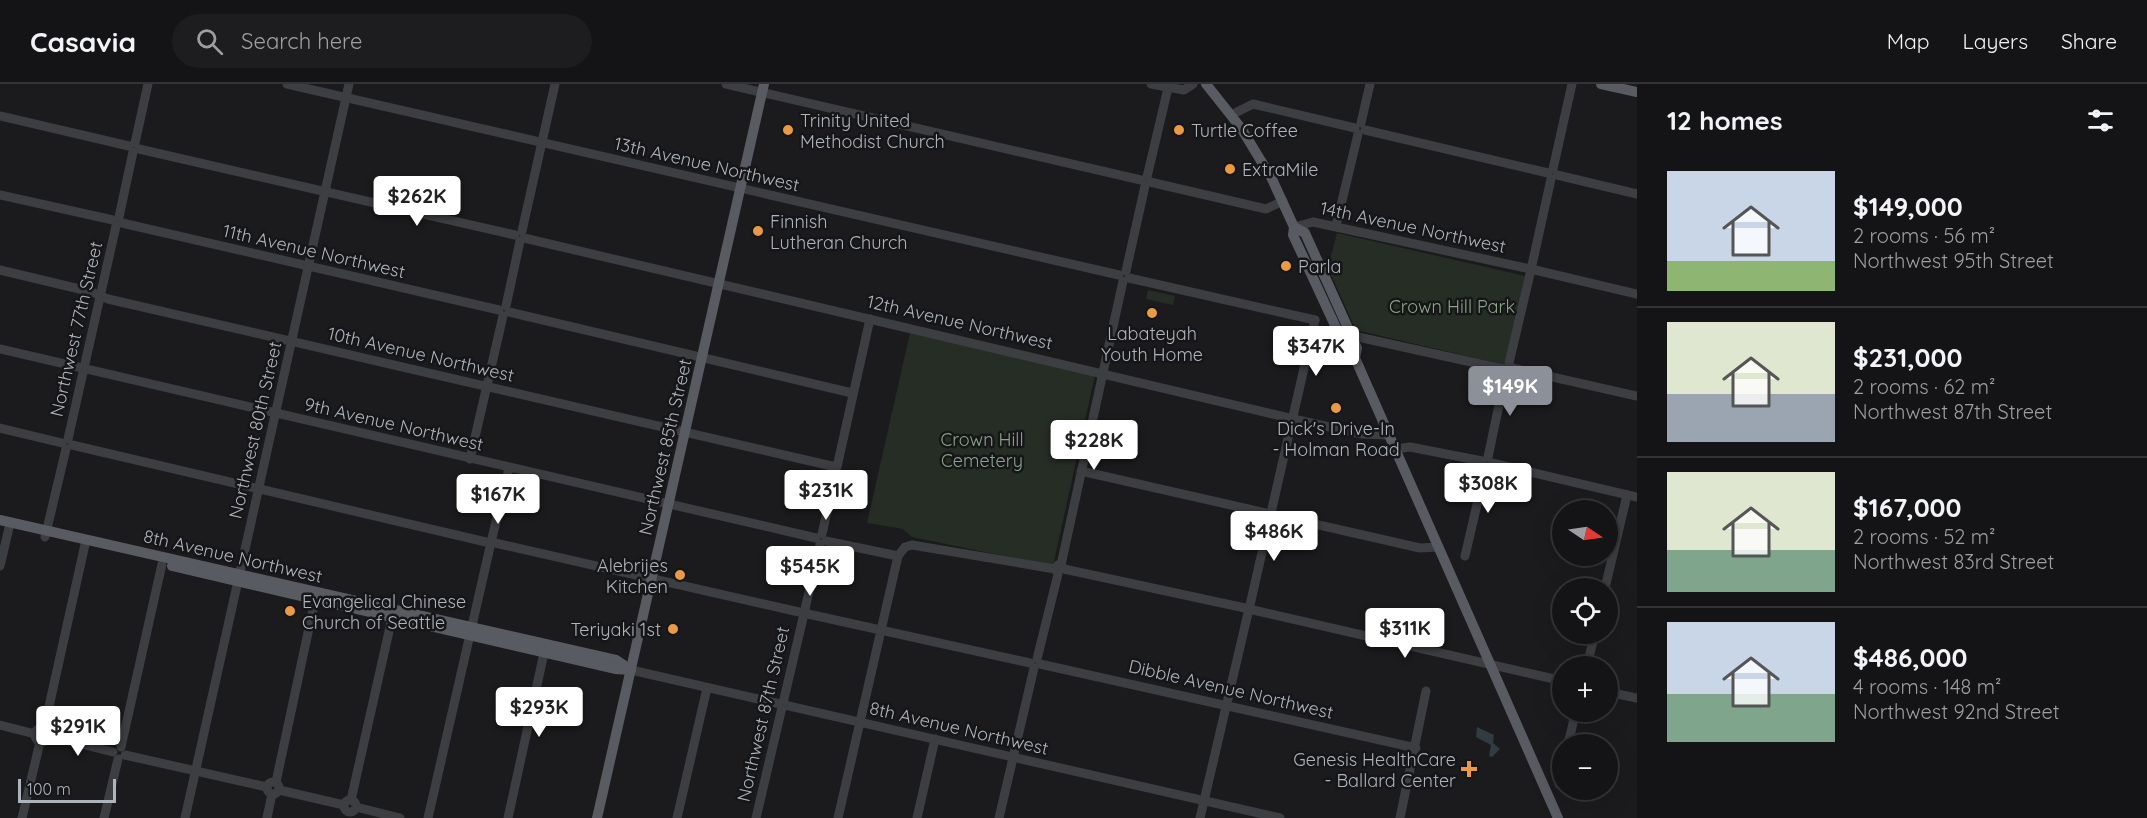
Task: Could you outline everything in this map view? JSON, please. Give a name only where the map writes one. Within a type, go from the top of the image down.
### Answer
[{"type":"main road","points":[[1206,84],[1231,115],[1262,161],[1283,201],[1294,227],[1293,235],[1347,351],[1355,358],[1558,818]]},
{"type":"main road","points":[[1601,84],[1637,92]]},
{"type":"main road","name":"Northwest 85th Street","points":[[597,818],[763,88]]},
{"type":"main road","points":[[1294,227],[1305,233],[1357,348],[1355,358]]},
{"type":"main road","name":"8th Avenue Northwest","points":[[0,520],[46,534]]},
{"type":"main road","name":"8th Avenue Northwest","points":[[4,527],[46,534],[470,631],[616,660],[631,670]]},
{"type":"main road","name":"8th Avenue Northwest","points":[[86,543],[162,564],[240,578],[315,600],[392,618],[470,631],[544,653],[615,669],[631,670]]},
{"type":"street","name":"Northwest 77th Street","points":[[46,534],[148,84]]},
{"type":"street","name":"13th Avenue Northwest","points":[[287,84],[1315,320]]},
{"type":"street","name":"Northwest 80th Street","points":[[185,818],[349,84]]},
{"type":"street","points":[[470,459],[555,84]]},
{"type":"street","points":[[726,84],[763,88],[1266,209],[1283,201]]},
{"type":"street","points":[[1151,84],[1184,90],[1193,84]]},
{"type":"street","points":[[1336,226],[1370,84]]},
{"type":"street","points":[[1465,556],[1572,84]]},
{"type":"street","points":[[999,818],[1035,663],[1060,569],[1102,372],[1168,88]]},
{"type":"street","points":[[1231,115],[1252,104],[1637,194]]},
{"type":"street","name":"12th Avenue Northwest","points":[[0,116],[520,236],[719,283],[801,305],[870,318],[1102,372],[1294,419],[1362,434],[1389,435]]},
{"type":"street","name":"11th Avenue Northwest","points":[[0,195],[852,393]]},
{"type":"street","name":"14th Avenue Northwest","points":[[1294,227],[1310,221],[1336,226],[1637,294]]},
{"type":"street","name":"10th Avenue Northwest","points":[[0,270],[487,387],[836,467]]},
{"type":"street","points":[[1200,818],[1294,419],[1315,320],[1330,315]]},
{"type":"street","name":"Northwest 87th Street","points":[[756,818],[870,318]]},
{"type":"street","points":[[1353,339],[1358,337],[1637,396]]},
{"type":"street","name":"9th Avenue Northwest","points":[[0,350],[898,556]]},
{"type":"street","name":"Dibble Avenue Northwest","points":[[0,428],[651,580],[1416,748]]},
{"type":"street","points":[[1395,449],[1410,447],[1487,462],[1632,496],[1608,578]]},
{"type":"street","points":[[423,818],[428,818],[509,468]]},
{"type":"street","points":[[1081,471],[1420,548],[1437,547]]},
{"type":"street","points":[[0,566],[4,527]]},
{"type":"street","points":[[22,818],[86,543]]},
{"type":"street","points":[[838,818],[898,556],[905,547],[912,545],[1060,569],[1249,609],[1552,678]]},
{"type":"street","points":[[104,818],[162,564]]},
{"type":"street","points":[[267,818],[315,600]]},
{"type":"street","points":[[349,808],[392,618]]},
{"type":"street","points":[[508,818],[544,653]]},
{"type":"street","name":"8th Avenue Northwest","points":[[631,670],[1281,818]]},
{"type":"street","points":[[678,818],[707,688]]},
{"type":"street","points":[[1400,818],[1426,691]]},
{"type":"street","points":[[1618,694],[1637,698]]},
{"type":"street","points":[[0,725],[274,788],[349,808],[400,818]]},
{"type":"street","points":[[917,818],[935,739]]},
{"type":"green space","name":"Crown Hill Park","points":[[1337,233],[1525,276],[1505,365],[1356,330],[1328,268]]},
{"type":"green space","points":[[1148,290],[1175,296],[1173,305],[1146,299]]},
{"type":"green space","name":"Crown Hill Cemetery","points":[[910,333],[1095,375],[1053,566],[912,537],[903,529],[867,523]]},
{"type":"shaded area","points":[[1477,727],[1494,735],[1493,743],[1500,749],[1492,757],[1489,756],[1491,745],[1476,737]]},
{"type":"place","name":"Trinity United Methodist Church","points":[[788,130]]},
{"type":"place","name":"Turtle Coffee","points":[[1179,130]]},
{"type":"place","name":"ExtraMile","points":[[1230,169]]},
{"type":"place","name":"Finnish Lutheran Church","points":[[758,231]]},
{"type":"place","name":"Parla","points":[[1286,266]]},
{"type":"place","name":"Labateyah Youth Home","points":[[1152,313]]},
{"type":"place","name":"Dick's Drive-In - Holman Road","points":[[1336,408]]},
{"type":"place","name":"Alebrijes Kitchen","points":[[680,575]]},
{"type":"place","name":"Evangelical Chinese Church of Seattle","points":[[290,611]]},
{"type":"place","name":"Teriyaki 1st","points":[[673,629]]},
{"type":"place","name":"Genesis HealthCare - Ballard Center","points":[[1469,769]]}]
